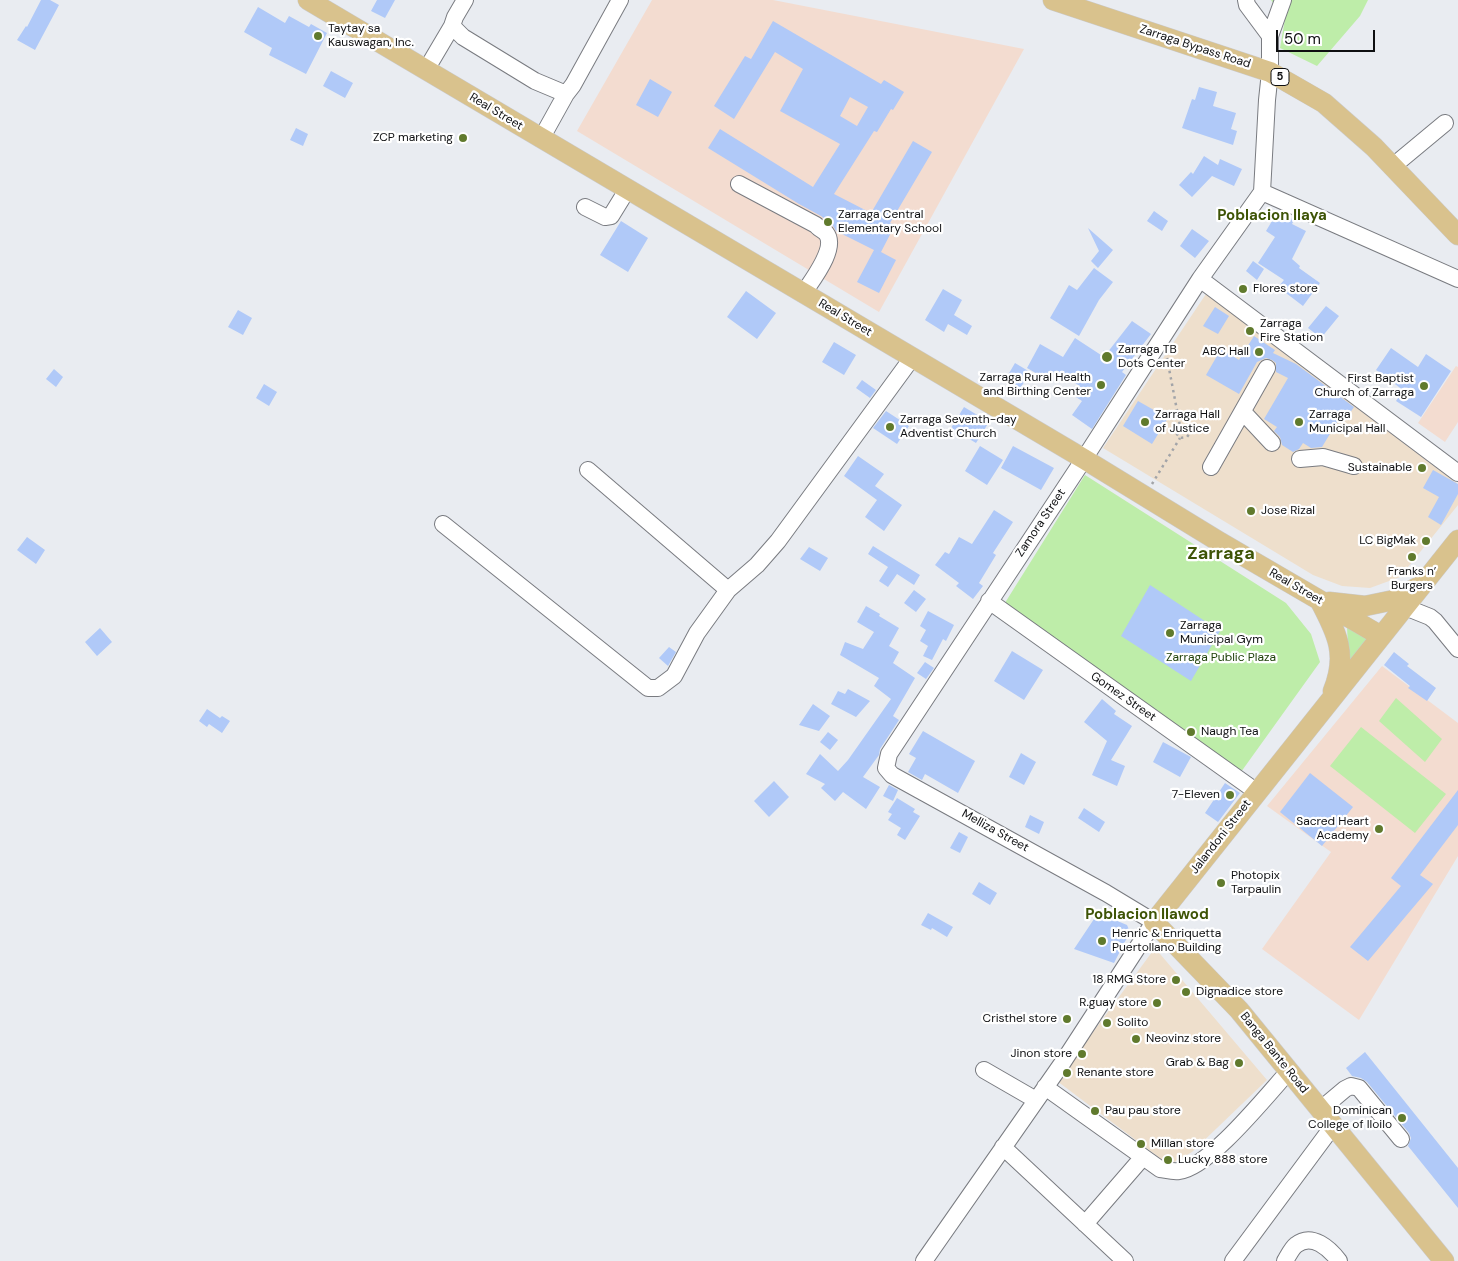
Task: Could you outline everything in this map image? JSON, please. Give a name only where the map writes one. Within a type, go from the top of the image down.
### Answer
[{"type":"main road","name":"Real Street","points":[[308,0],[1381,636]]},
{"type":"main road","name":"Zarraga Bypass Road","points":[[1053,0],[1270,72],[1324,103],[1374,147],[1458,235]]},
{"type":"main road","name":"Jalandoni Street","points":[[1154,922],[1458,540]]},
{"type":"main road","points":[[1320,601],[1365,606],[1394,600],[1424,583]]},
{"type":"main road","points":[[1320,601],[1339,644],[1340,674],[1328,702]]},
{"type":"main road","name":"Banga Bante Road","points":[[1154,922],[1239,1010],[1444,1261]]},
{"type":"street","points":[[426,70],[465,0]]},
{"type":"street","points":[[1246,0],[1247,5],[1270,36]]},
{"type":"street","points":[[1282,0],[1270,36],[1270,72],[1262,192],[1458,280]]},
{"type":"street","points":[[541,139],[573,85],[613,2]]},
{"type":"street","points":[[452,26],[463,37],[535,81],[566,94]]},
{"type":"street","points":[[1392,167],[1445,123]]},
{"type":"street","points":[[739,184],[826,233],[830,241],[827,254],[803,294]]},
{"type":"street","points":[[585,207],[605,217],[611,216],[627,190]]},
{"type":"street","name":"Zamora Street","points":[[886,768],[889,754],[1084,459],[1200,279],[1262,192]]},
{"type":"street","points":[[1200,279],[1458,473]]},
{"type":"street","points":[[443,524],[648,688],[658,688],[674,676],[698,633],[728,590],[757,564],[778,541],[912,358]]},
{"type":"street","points":[[1211,467],[1267,368]]},
{"type":"street","points":[[1243,412],[1272,443]]},
{"type":"street","points":[[1300,459],[1323,457],[1354,466]]},
{"type":"street","points":[[588,470],[728,590]]},
{"type":"street","name":"Gomez Street","points":[[989,601],[1257,792]]},
{"type":"street","points":[[1405,607],[1430,617],[1458,649]]},
{"type":"street","name":"Melliza Street","points":[[886,768],[892,774],[1106,893],[1154,922]]},
{"type":"street","name":"Jalandoni Street","points":[[924,1261],[1041,1094],[1154,922]]},
{"type":"street","points":[[984,1070],[1041,1094],[1160,1168],[1171,1171],[1181,1171],[1202,1161],[1222,1144],[1289,1071]]},
{"type":"street","points":[[1320,1110],[1345,1089],[1351,1086],[1359,1088],[1401,1139]]},
{"type":"street","points":[[1233,1261],[1334,1126]]},
{"type":"street","points":[[1003,1147],[1125,1261]]},
{"type":"street","points":[[1085,1224],[1143,1157]]},
{"type":"street","points":[[1285,1261],[1296,1245],[1306,1240],[1317,1242],[1331,1250],[1339,1261]]},
{"type":"path","points":[[1162,337],[1180,426]]},
{"type":"path","points":[[1180,426],[1176,431],[1180,438]]},
{"type":"path","points":[[1180,426],[1187,426],[1190,432],[1187,437],[1180,438]]},
{"type":"path","points":[[1145,496],[1180,438]]},
{"type":"shaded area","name":"Zarraga Central Elementary School","points":[[652,0],[773,0],[1024,49],[879,312],[577,131]]},
{"type":"shaded area","points":[[1206,294],[1458,484],[1458,505],[1400,577],[1370,588],[1342,586],[1313,575],[1103,448]]},
{"type":"shaded area","points":[[1456,366],[1458,367],[1458,422],[1445,442],[1418,423]]},
{"type":"shaded area","name":"Sacred Heart Academy","points":[[1382,666],[1458,723],[1458,856],[1359,1020],[1262,949],[1331,852],[1267,806]]},
{"type":"shaded area","points":[[1155,948],[1267,1080],[1192,1152],[1169,1165],[1057,1081]]},
{"type":"green space","points":[[1271,0],[1368,0],[1360,16],[1317,66],[1280,48],[1285,19]]},
{"type":"green space","name":"Zarraga Public Plaza","points":[[1085,475],[1286,603],[1311,634],[1320,662],[1241,772],[1003,606]]},
{"type":"green space","points":[[1347,627],[1368,639],[1349,664]]},
{"type":"green space","points":[[1396,698],[1442,739],[1425,762],[1379,721]]},
{"type":"green space","points":[[1361,727],[1446,794],[1415,833],[1330,766]]},
{"type":"building","points":[[41,0],[50,0],[59,5],[35,50],[17,40],[27,27]]},
{"type":"building","points":[[377,0],[395,0],[385,18],[371,11]]},
{"type":"building","points":[[258,7],[285,23],[289,16],[309,27],[311,24],[327,33],[306,74],[269,55],[272,48],[244,32]]},
{"type":"building","points":[[773,21],[881,84],[884,80],[904,92],[877,132],[874,131],[834,194],[871,213],[913,141],[932,152],[890,223],[895,225],[881,252],[896,260],[879,293],[857,282],[874,250],[836,231],[821,216],[708,148],[720,129],[813,187],[840,144],[780,111],[803,69],[775,52],[734,119],[714,106],[745,56],[751,59]],"holes":[[[850,97],[868,107],[857,126],[840,116]]]},
{"type":"building","points":[[331,71],[353,83],[345,98],[323,86]]},
{"type":"building","points":[[650,79],[672,92],[658,117],[636,105]]},
{"type":"building","points":[[1199,87],[1217,92],[1213,106],[1236,113],[1231,129],[1237,131],[1233,145],[1182,128],[1192,99],[1195,100]]},
{"type":"building","points":[[296,128],[308,134],[303,146],[290,140]]},
{"type":"building","points":[[1204,156],[1218,165],[1220,159],[1242,169],[1234,186],[1212,176],[1192,197],[1179,185],[1191,172],[1193,174]]},
{"type":"building","points":[[1154,211],[1168,221],[1162,231],[1147,221]]},
{"type":"building","points":[[1278,211],[1294,220],[1292,224],[1306,231],[1292,259],[1300,266],[1299,268],[1320,283],[1303,306],[1278,287],[1284,280],[1258,263],[1275,237],[1266,231]]},
{"type":"building","points":[[621,221],[648,238],[628,272],[600,255]]},
{"type":"building","points":[[1088,228],[1113,250],[1098,268],[1091,261],[1099,251]]},
{"type":"building","points":[[1192,229],[1209,241],[1195,258],[1180,246]]},
{"type":"building","points":[[1253,261],[1264,269],[1257,280],[1246,271]]},
{"type":"building","points":[[1094,268],[1113,282],[1099,300],[1079,336],[1050,318],[1069,285],[1077,290]]},
{"type":"building","points":[[943,289],[962,300],[954,315],[972,326],[967,335],[948,324],[944,332],[925,320]]},
{"type":"building","points":[[746,291],[776,313],[757,339],[727,317]]},
{"type":"building","points":[[1326,306],[1339,316],[1321,338],[1308,328]]},
{"type":"building","points":[[1215,307],[1229,316],[1218,334],[1203,326]]},
{"type":"building","points":[[238,310],[252,318],[243,335],[228,327]]},
{"type":"building","points":[[1132,321],[1151,334],[1122,372],[1126,375],[1092,429],[1072,415],[1082,401],[1073,395],[1080,386],[1054,371],[1048,380],[1027,368],[1040,344],[1063,357],[1075,338],[1101,355],[1104,350],[1107,353]]},
{"type":"building","points":[[1254,336],[1275,350],[1273,353],[1296,364],[1354,407],[1347,417],[1342,414],[1322,447],[1311,448],[1303,443],[1299,449],[1293,452],[1282,445],[1280,437],[1274,431],[1277,427],[1264,419],[1288,378],[1276,372],[1276,363],[1272,360],[1266,358],[1257,362],[1239,394],[1206,375],[1221,349],[1239,360]]},
{"type":"building","points":[[834,342],[856,355],[844,375],[822,362]]},
{"type":"building","name":"First Baptist Church of Zarraga","points":[[1391,348],[1418,367],[1426,354],[1451,371],[1421,417],[1396,401],[1403,390],[1376,370]]},
{"type":"building","points":[[1015,363],[1030,372],[1020,389],[1005,380]]},
{"type":"building","points":[[54,369],[63,377],[56,387],[46,379]]},
{"type":"building","points":[[862,380],[876,390],[870,398],[856,388]]},
{"type":"building","points":[[264,384],[277,392],[269,406],[256,398]]},
{"type":"building","name":"Zarraga Hall of Justice","points":[[1138,401],[1168,418],[1152,444],[1123,426]]},
{"type":"building","points":[[964,407],[989,422],[976,443],[951,428]]},
{"type":"building","name":"Zarraga Seventh-day Adventist Church","points":[[886,411],[909,426],[897,444],[873,428]]},
{"type":"building","points":[[980,446],[1003,460],[987,485],[965,471]]},
{"type":"building","points":[[1013,446],[1054,468],[1041,490],[1001,468]]},
{"type":"building","points":[[858,456],[884,474],[875,486],[902,505],[884,531],[865,517],[877,500],[844,476]]},
{"type":"building","points":[[1433,470],[1458,484],[1458,494],[1441,525],[1428,517],[1439,497],[1423,488]]},
{"type":"building","points":[[994,510],[1013,522],[993,553],[996,555],[979,583],[983,586],[973,599],[956,586],[959,583],[935,565],[945,552],[949,554],[959,537],[972,544]]},
{"type":"building","points":[[27,537],[45,550],[36,564],[17,550]]},
{"type":"building","points":[[873,546],[920,575],[914,585],[897,574],[888,587],[879,581],[888,567],[868,554]]},
{"type":"building","points":[[809,547],[828,558],[820,571],[800,559]]},
{"type":"building","name":"Zarraga Municipal Gym","points":[[1150,585],[1220,631],[1191,681],[1121,636]]},
{"type":"building","points":[[914,590],[926,599],[916,612],[904,603]]},
{"type":"building","points":[[866,606],[899,628],[889,646],[899,652],[893,663],[915,678],[893,716],[899,720],[880,749],[879,755],[863,777],[880,787],[866,809],[843,792],[835,801],[821,788],[825,784],[806,774],[820,754],[838,771],[848,760],[891,699],[874,686],[879,678],[840,655],[845,642],[863,649],[874,632],[857,622]]},
{"type":"building","points":[[928,611],[954,625],[946,641],[943,639],[932,660],[923,656],[928,646],[920,641],[926,630],[920,626]]},
{"type":"building","points":[[100,628],[112,642],[97,656],[85,642]]},
{"type":"building","points":[[669,647],[676,652],[668,666],[659,658]]},
{"type":"building","points":[[1012,651],[1043,670],[1024,700],[994,681]]},
{"type":"building","points":[[1394,652],[1409,664],[1407,666],[1436,688],[1427,701],[1408,688],[1410,686],[1384,665]]},
{"type":"building","points":[[925,662],[934,668],[926,679],[917,673]]},
{"type":"building","points":[[848,689],[870,701],[856,717],[831,704],[838,691],[845,694]]},
{"type":"building","points":[[1102,699],[1116,711],[1114,714],[1132,726],[1111,760],[1125,766],[1117,786],[1092,775],[1107,741],[1084,722]]},
{"type":"building","points":[[813,704],[830,716],[819,731],[799,725]]},
{"type":"building","points":[[207,709],[220,718],[222,716],[230,721],[222,733],[209,724],[207,727],[199,721]]},
{"type":"building","points":[[923,731],[975,761],[958,793],[925,774],[922,780],[908,772],[916,758],[909,754]]},
{"type":"building","points":[[828,732],[838,740],[830,750],[820,742]]},
{"type":"building","points":[[1163,742],[1191,757],[1180,777],[1153,762]]},
{"type":"building","points":[[1021,753],[1036,762],[1024,785],[1009,777]]},
{"type":"building","points":[[1310,773],[1353,807],[1322,846],[1280,812]]},
{"type":"building","points":[[774,781],[789,797],[769,817],[754,801]]},
{"type":"building","points":[[1225,783],[1240,793],[1218,822],[1205,813]]},
{"type":"building","points":[[889,785],[898,790],[893,801],[883,796]]},
{"type":"building","points":[[1458,790],[1458,825],[1420,875],[1433,884],[1368,961],[1350,947],[1401,886],[1391,878]]},
{"type":"building","points":[[897,798],[915,809],[913,812],[920,816],[905,840],[897,835],[901,828],[888,820],[892,814],[888,812]]},
{"type":"building","points":[[1084,808],[1105,822],[1099,832],[1078,818]]},
{"type":"building","points":[[1030,815],[1044,822],[1039,834],[1025,827]]},
{"type":"building","points":[[959,832],[968,837],[960,853],[950,848]]},
{"type":"building","points":[[979,882],[997,893],[990,905],[972,894]]},
{"type":"building","points":[[928,913],[953,927],[947,937],[932,928],[931,930],[921,925]]},
{"type":"building","name":"Henric & Enriquetta Puertollano Building","points":[[1098,913],[1127,925],[1130,932],[1114,963],[1074,949]]},
{"type":"building","name":"Dominican College of Iloilo","points":[[1365,1052],[1458,1168],[1458,1208],[1408,1146],[1411,1138],[1409,1133],[1367,1082],[1352,1076],[1346,1068]]},
{"type":"place","name":"Taytay sa Kauswagan, Inc.","points":[[318,36]]},
{"type":"place","name":"ZCP marketing","points":[[463,138]]},
{"type":"place","name":"Zarraga Central Elementary School","points":[[828,222]]},
{"type":"place","name":"Flores store","points":[[1243,289]]},
{"type":"place","name":"Zarraga Fire Station","points":[[1250,331]]},
{"type":"place","name":"ABC Hall","points":[[1259,352]]},
{"type":"place","name":"Zarraga TB Dots Center","points":[[1107,357]]},
{"type":"place","name":"Zarraga Rural Health and Birthing Center","points":[[1101,385]]},
{"type":"place","name":"First Baptist Church of Zarraga","points":[[1424,386]]},
{"type":"place","name":"Zarraga Hall of Justice","points":[[1145,422]]},
{"type":"place","name":"Zarraga Municipal Hall","points":[[1299,422]]},
{"type":"place","name":"Zarraga Seventh-day Adventist Church","points":[[890,427]]},
{"type":"place","name":"Sustainable","points":[[1422,468]]},
{"type":"place","name":"Jose Rizal","points":[[1251,511]]},
{"type":"place","name":"LC BigMak","points":[[1426,541]]},
{"type":"place","name":"Franks n’ Burgers","points":[[1412,557]]},
{"type":"place","name":"Zarraga Municipal Gym","points":[[1170,633]]},
{"type":"place","name":"Naugh Tea","points":[[1191,732]]},
{"type":"place","name":"7-Eleven","points":[[1230,795]]},
{"type":"place","name":"Sacred Heart Academy","points":[[1379,829]]},
{"type":"place","name":"Photopix Tarpaulin","points":[[1221,883]]},
{"type":"place","name":"Henric & Enriquetta Puertollano Building","points":[[1102,941]]},
{"type":"place","name":"18 RMG Store","points":[[1176,980]]},
{"type":"place","name":"Dignadice store","points":[[1186,992]]},
{"type":"place","name":"R.guay store","points":[[1157,1003]]},
{"type":"place","name":"Cristhel store","points":[[1067,1019]]},
{"type":"place","name":"Solito","points":[[1107,1023]]},
{"type":"place","name":"Neovinz store","points":[[1136,1039]]},
{"type":"place","name":"Jinon store","points":[[1082,1054]]},
{"type":"place","name":"Grab & Bag","points":[[1239,1063]]},
{"type":"place","name":"Renante store","points":[[1067,1073]]},
{"type":"place","name":"Pau pau store","points":[[1095,1111]]},
{"type":"place","name":"Dominican College of Iloilo","points":[[1402,1118]]},
{"type":"place","name":"Millan store","points":[[1141,1144]]},
{"type":"place","name":"Lucky 888 store","points":[[1168,1160]]},
{"type":"district","name":"Poblacion Ilaya","points":[[1272,216]]},
{"type":"district","name":"Zarraga","points":[[1221,554]]},
{"type":"district","name":"Poblacion Ilawod","points":[[1147,915]]}]
